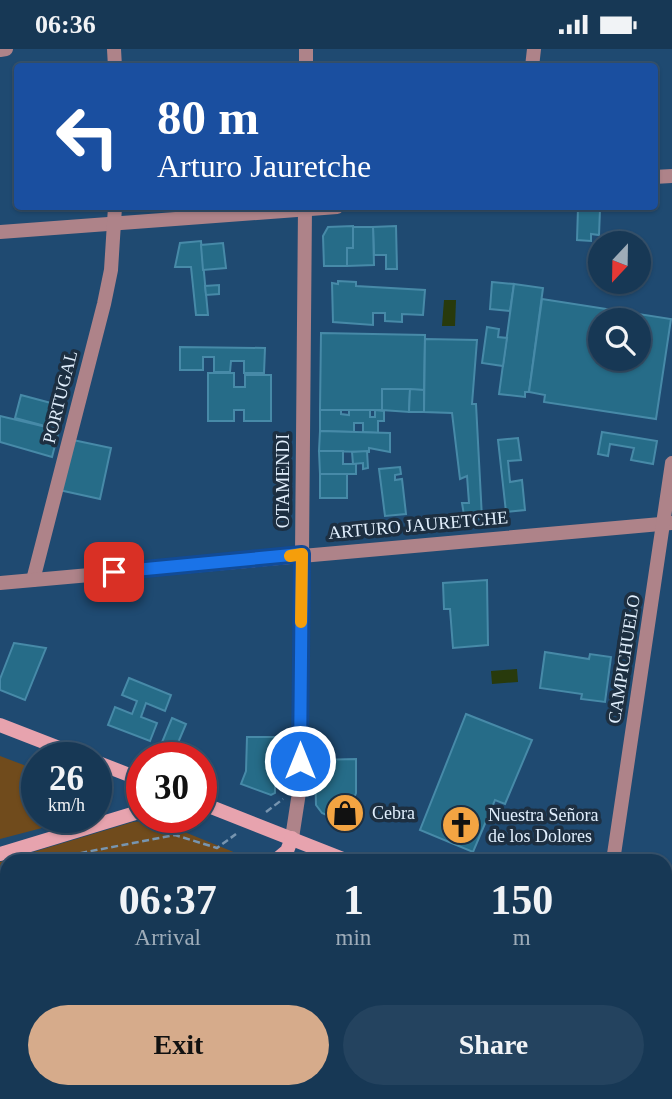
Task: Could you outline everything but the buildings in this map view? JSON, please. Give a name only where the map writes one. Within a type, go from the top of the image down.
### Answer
[{"type":"main road","points":[[0,725],[44,742]]},
{"type":"main road","points":[[217,809],[331,854]]},
{"type":"main road","points":[[0,854],[126,816]]},
{"type":"main road","points":[[283,854],[292,838]]},
{"type":"street","points":[[0,50],[6,49]]},
{"type":"street","name":"PORTUGAL","points":[[33,580],[104,304],[116,223],[115,210]]},
{"type":"street","points":[[0,232],[280,210]]},
{"type":"street","name":"OTAMENDI","points":[[292,838],[300,786],[305,210]]},
{"type":"street","name":"CAMPICHUELO","points":[[614,854],[668,523],[672,463]]},
{"type":"street","name":"ARTURO JAURETCHE","points":[[0,583],[668,523]]},
{"type":"path","points":[[76,854],[175,835],[217,848],[300,786]]},
{"type":"shaded area","points":[[444,300],[456,300],[455,326],[442,326]]},
{"type":"shaded area","points":[[517,669],[518,682],[492,684],[491,671]]},
{"type":"shaded area","points":[[0,756],[21,764],[23,833],[0,839]]},
{"type":"shaded area","points":[[126,824],[126,833],[187,833],[236,853],[27,854],[96,833],[112,833],[112,828]]},
{"type":"slow traffic","points":[[290,556],[302,554],[301,622]]},
{"type":"place","name":"Cebra","points":[[345,813]]},
{"type":"place","name":"Nuestra Señora de los Dolores","points":[[461,825]]},
{"type":"route","points":[[114,572],[302,554],[300,761]]}]
